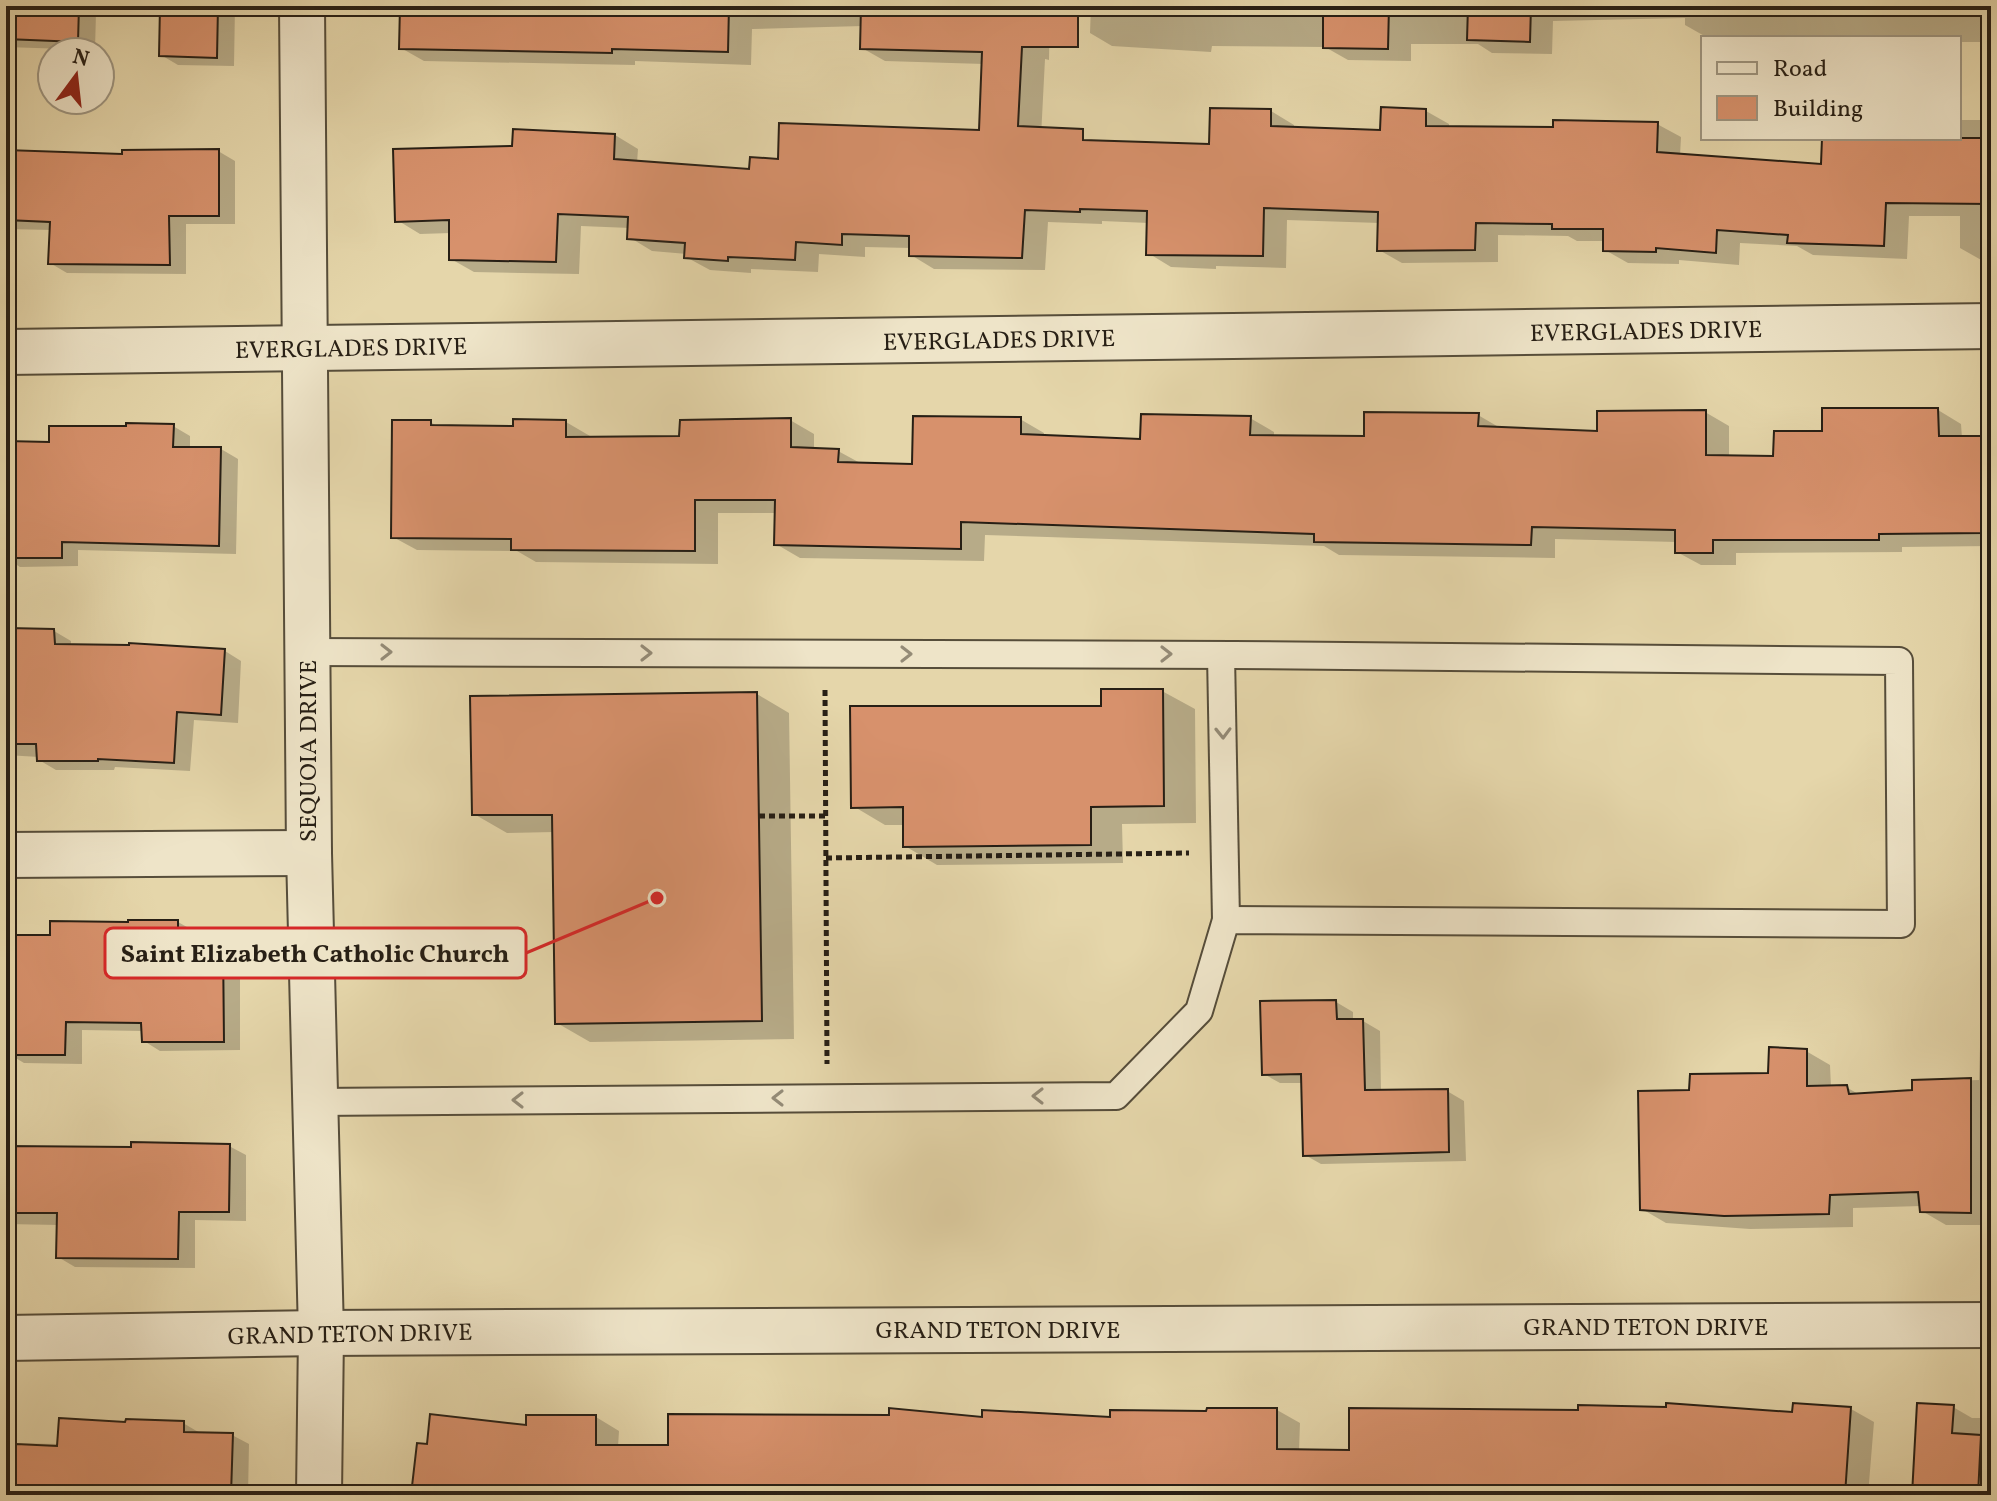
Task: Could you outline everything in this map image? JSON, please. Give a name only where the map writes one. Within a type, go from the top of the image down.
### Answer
[{"type":"street","name":"SEQUOIA DRIVE","points":[[302,6],[309,853],[321,1333],[319,1495]]},
{"type":"street","name":"EVERGLADES DRIVE","points":[[6,352],[1991,326]]},
{"type":"street","points":[[6,855],[309,853]]},
{"type":"street","name":"GRAND TETON DRIVE","points":[[6,1338],[321,1333],[1991,1325]]},
{"type":"lane","points":[[308,652],[1899,661],[1901,924],[1226,920]]},
{"type":"lane","points":[[314,1102],[1116,1096],[1199,1011],[1226,920],[1221,655]]},
{"type":"path","points":[[825,676],[827,1073]]},
{"type":"path","points":[[759,816],[826,816]]},
{"type":"path","points":[[826,858],[1193,853]]},
{"type":"building","points":[[6,6],[79,6],[78,36],[36,36],[36,40],[6,39]]},
{"type":"building","points":[[160,6],[218,6],[217,58],[159,56]]},
{"type":"building","points":[[400,6],[729,6],[728,52],[399,49]]},
{"type":"building","points":[[861,6],[1078,6],[1078,47],[1022,47],[1018,126],[1083,129],[1083,140],[1209,144],[1210,108],[1271,109],[1271,126],[1380,130],[1381,107],[1426,109],[1426,126],[1553,127],[1553,120],[1658,122],[1657,152],[1821,164],[1822,140],[1991,138],[1991,204],[1886,203],[1884,246],[1787,243],[1788,235],[1717,230],[1716,253],[1656,248],[1656,252],[1603,251],[1603,229],[1552,229],[1552,224],[1476,223],[1475,250],[1377,251],[1378,212],[1264,208],[1263,256],[1146,255],[1147,211],[1080,209],[1080,212],[1025,210],[1022,258],[909,256],[909,236],[842,234],[842,245],[796,242],[795,260],[684,258],[685,243],[627,239],[628,217],[558,214],[556,262],[449,260],[449,220],[395,222],[393,149],[512,146],[513,129],[615,134],[614,159],[749,169],[750,157],[778,159],[779,123],[979,130],[982,52],[860,49]]},
{"type":"building","points":[[1323,6],[1389,6],[1388,49],[1323,48]]},
{"type":"building","points":[[1468,6],[1531,6],[1530,42],[1467,40]]},
{"type":"building","points":[[219,149],[219,216],[169,216],[170,265],[48,264],[50,222],[6,220],[6,150],[122,154],[122,150]]},
{"type":"building","points":[[1822,408],[1938,408],[1939,436],[1984,436],[1985,533],[1879,534],[1879,540],[1713,540],[1713,553],[1675,553],[1675,530],[1532,527],[1531,545],[1314,542],[1314,534],[961,522],[961,549],[774,545],[775,500],[695,500],[695,551],[511,550],[511,539],[391,538],[392,420],[431,420],[431,425],[513,426],[513,419],[566,420],[566,437],[679,436],[680,420],[791,418],[791,447],[839,449],[838,462],[912,464],[913,416],[1021,417],[1021,434],[1140,439],[1141,414],[1251,416],[1250,435],[1364,436],[1364,412],[1479,413],[1478,426],[1597,431],[1597,411],[1706,410],[1706,455],[1773,456],[1774,431],[1822,431]]},
{"type":"building","points":[[126,423],[174,424],[173,447],[221,447],[219,546],[62,542],[62,558],[6,558],[6,441],[49,442],[49,426],[126,426]]},
{"type":"building","points":[[8,628],[54,629],[55,644],[129,643],[225,649],[221,715],[177,712],[174,763],[98,759],[37,761],[36,744],[7,744]]},
{"type":"building","points":[[1101,689],[1163,689],[1164,806],[1091,807],[1091,845],[903,847],[903,807],[851,808],[850,706],[1101,706]]},
{"type":"building","points":[[757,692],[762,1021],[555,1024],[552,815],[472,815],[470,696]]},
{"type":"building","points":[[178,920],[178,943],[223,943],[224,1042],[142,1042],[141,1023],[66,1022],[65,1055],[6,1055],[7,935],[50,935],[50,921]]},
{"type":"building","points":[[1336,1000],[1337,1019],[1363,1019],[1365,1090],[1448,1089],[1449,1152],[1303,1156],[1301,1074],[1262,1075],[1260,1001]]},
{"type":"building","points":[[1769,1047],[1807,1049],[1807,1086],[1847,1085],[1849,1094],[1912,1090],[1912,1080],[1971,1078],[1971,1213],[1920,1212],[1918,1192],[1830,1195],[1829,1214],[1724,1216],[1640,1210],[1638,1091],[1689,1090],[1690,1074],[1768,1073]]},
{"type":"building","points":[[131,1142],[230,1144],[229,1212],[179,1212],[178,1259],[56,1258],[57,1213],[6,1213],[6,1146],[131,1147]]},
{"type":"building","points":[[1666,1403],[1792,1412],[1793,1403],[1851,1407],[1845,1495],[411,1495],[417,1443],[427,1444],[430,1414],[526,1425],[526,1415],[596,1415],[596,1445],[668,1445],[668,1414],[889,1415],[889,1408],[982,1417],[982,1410],[1110,1417],[1110,1410],[1277,1408],[1277,1449],[1349,1450],[1349,1408],[1578,1410],[1578,1405],[1666,1407]]},
{"type":"building","points":[[1917,1403],[1954,1405],[1952,1433],[1981,1435],[1978,1495],[1912,1495]]},
{"type":"building","points":[[59,1418],[125,1422],[126,1419],[184,1421],[184,1432],[233,1433],[231,1495],[14,1495],[16,1444],[57,1446]]},
{"type":"place","name":"Saint Elizabeth Catholic Church","points":[[657,898]]}]
